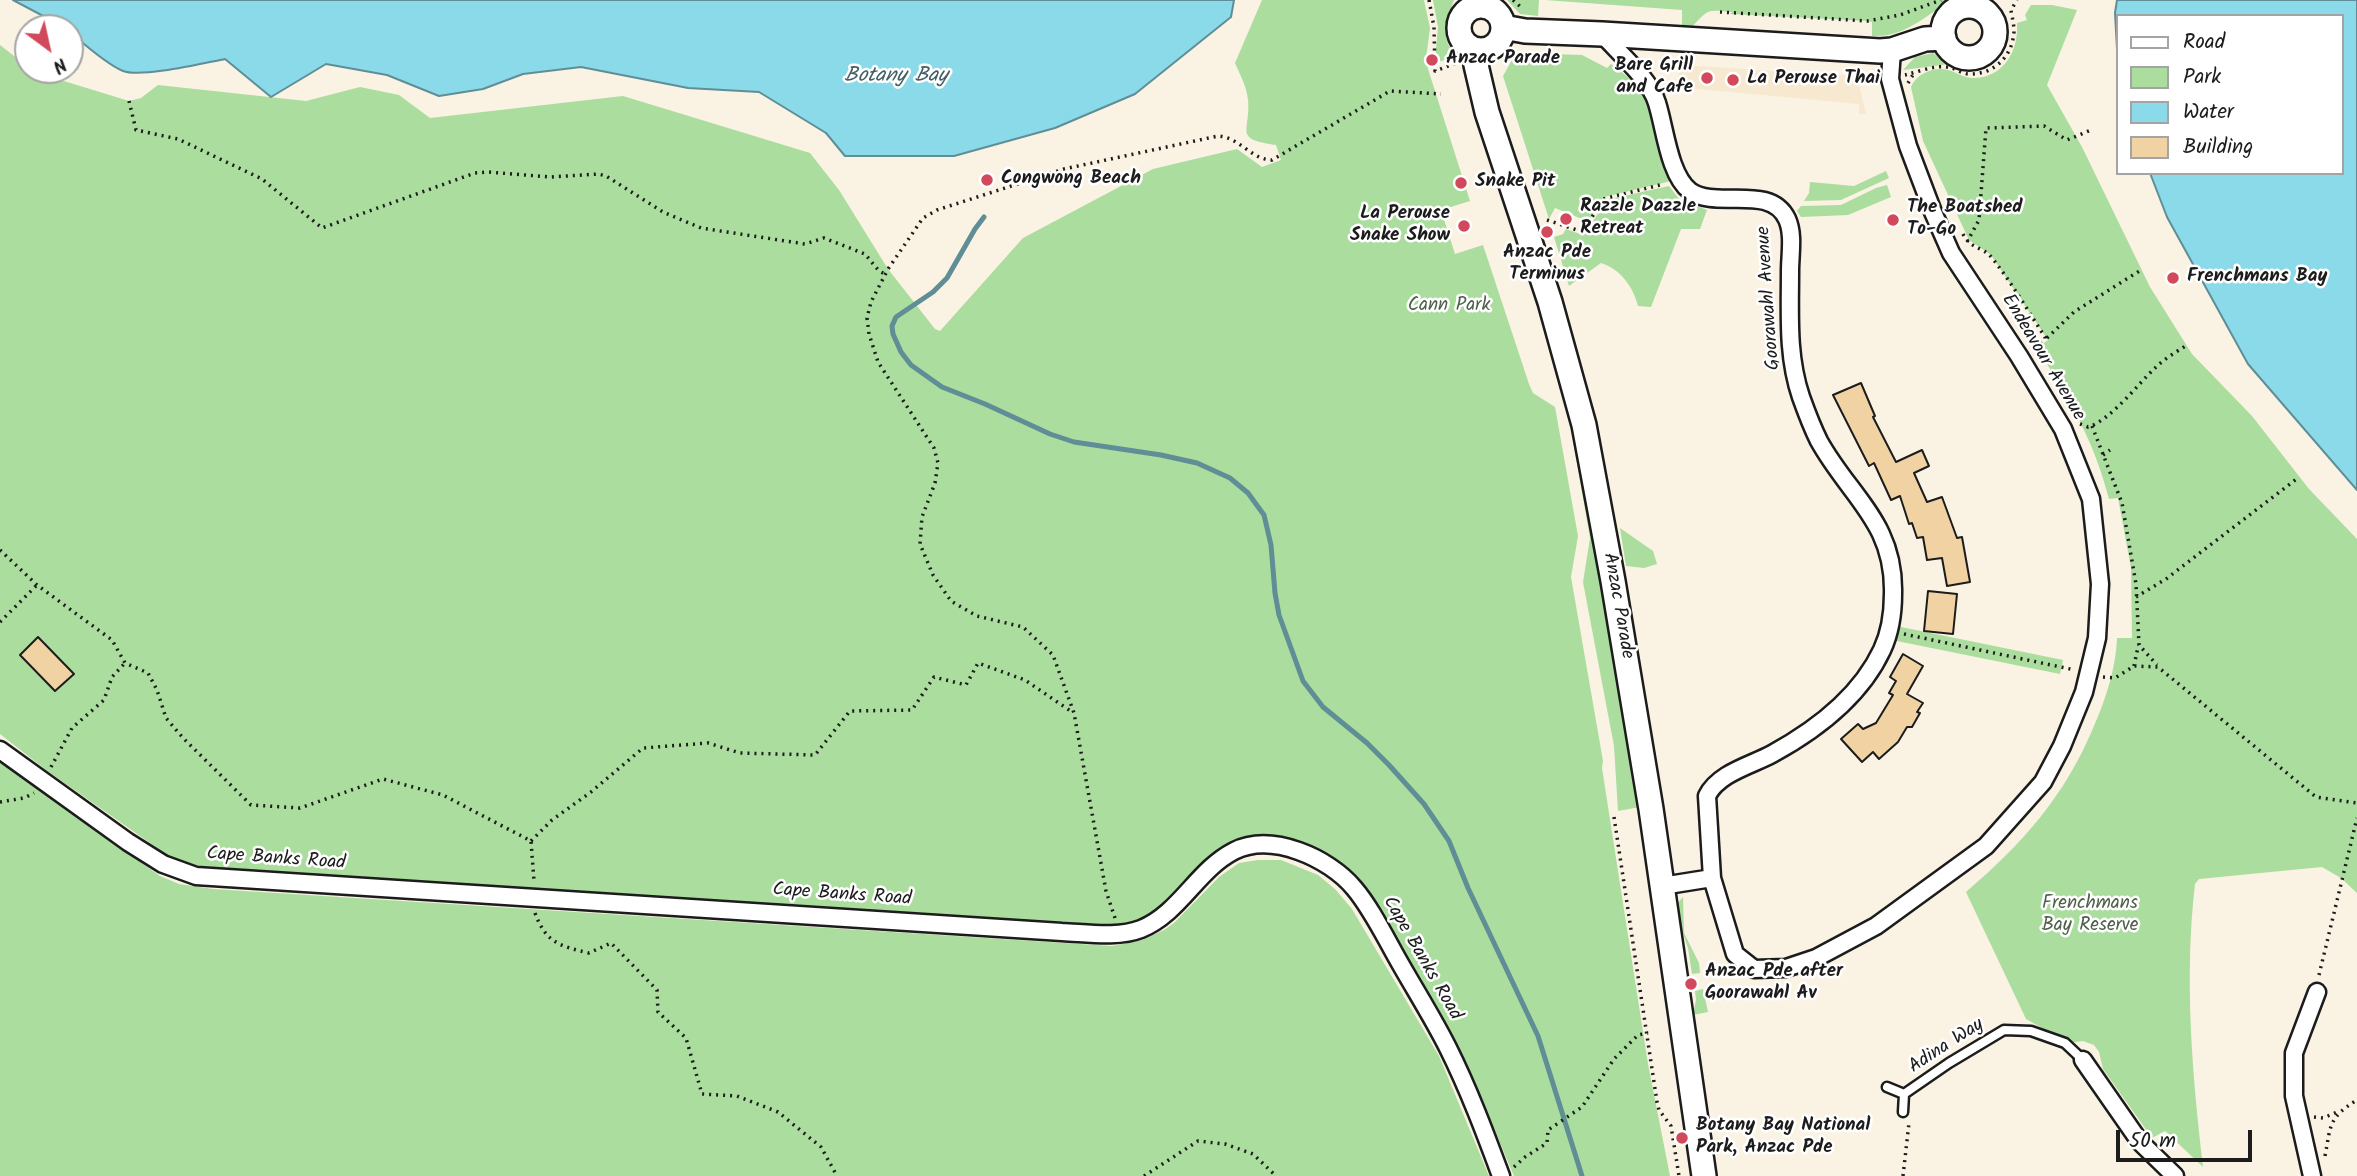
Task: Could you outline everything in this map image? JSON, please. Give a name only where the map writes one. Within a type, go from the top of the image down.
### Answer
[{"type":"main road","points":[[1470,4],[1493,10],[1500,17],[1503,27],[1497,43],[1482,50],[1469,47],[1459,32],[1461,19],[1470,4]]},
{"type":"main road","points":[[1971,6],[1995,9],[1995,37],[1990,48],[1980,56],[1960,56],[1950,49],[1944,38],[1947,19],[1959,8],[1971,6]]},
{"type":"main road","points":[[1503,27],[1525,31],[1873,51],[1892,50],[1925,38],[1944,38]]},
{"type":"main road","name":"Anzac Parade","points":[[1482,50],[1476,65],[1486,108],[1542,276],[1584,425],[1662,886],[1704,1176]]},
{"type":"street","points":[[1602,34],[1655,95],[1678,176]]},
{"type":"street","name":"Endeavour Avenue","points":[[1712,878],[1735,954],[1754,969],[1786,968],[1816,958],[1876,926],[1986,846],[2043,782],[2084,692],[2097,638],[2101,584],[2091,499],[2063,429],[1951,253],[1908,146],[1890,79],[1892,50]]},
{"type":"street","name":"Goorawahl Avenue","points":[[1678,176],[1694,193],[1773,204],[1787,219],[1791,240],[1790,343],[1801,395],[1819,441],[1875,520],[1886,543],[1893,577],[1893,606],[1889,631],[1870,671],[1833,713],[1788,746],[1723,779],[1711,788],[1706,803],[1712,878]]},
{"type":"street","name":"Cape Banks Road","points":[[0,750],[136,847],[163,864],[196,876],[1062,932],[1118,933],[1139,930],[1157,920],[1173,908],[1208,870],[1236,850],[1273,846],[1304,853],[1331,867],[1354,888],[1388,941],[1448,1047],[1475,1107],[1501,1176]]},
{"type":"street","points":[[1662,886],[1712,878]]},
{"type":"street","points":[[2312,1176],[2294,1096],[2294,1053],[2317,992]]},
{"type":"street","points":[[2083,1060],[2140,1142],[2175,1176]]},
{"type":"lane","name":"Adina Way","points":[[1904,1094],[1949,1062],[2004,1030],[2031,1031],[2065,1043],[2083,1060]]},
{"type":"lane","name":"Adina Way","points":[[1887,1087],[1904,1094]]},
{"type":"lane","name":"Adina Way","points":[[1903,1112],[1904,1094]]},
{"type":"path","points":[[1429,0],[1434,27],[1435,71]]},
{"type":"path","points":[[1513,0],[1525,12]]},
{"type":"path","points":[[1720,12],[1872,21],[1905,14],[1941,0]]},
{"type":"path","points":[[1890,79],[1948,67],[1970,74],[1997,66],[2007,55],[2012,43],[2014,27],[2011,13],[2017,0]]},
{"type":"path","points":[[1908,85],[1914,73]]},
{"type":"path","points":[[1118,933],[1105,891],[1074,713],[1053,655],[1023,627],[977,616],[951,601],[933,575],[920,538],[922,517],[935,483],[937,463],[934,448],[881,367],[869,334],[869,308],[887,271],[926,215],[1064,169],[1218,136],[1230,138],[1261,158],[1269,160],[1390,91],[1441,94]]},
{"type":"path","points":[[129,101],[136,130],[178,139],[262,179],[322,228],[475,173],[550,177],[597,174],[609,177],[654,207],[687,224],[805,244],[824,238],[865,254],[879,271],[887,271]]},
{"type":"path","points":[[1967,242],[1979,220],[1986,128],[2043,127],[2067,141],[2091,130]]},
{"type":"path","points":[[1547,220],[1583,232],[1603,199],[1668,183],[1678,176]]},
{"type":"path","points":[[1958,224],[1967,242],[1990,255],[2046,339]]},
{"type":"path","points":[[2019,356],[2035,348],[2074,312],[2141,270]]},
{"type":"path","points":[[2077,419],[2084,426],[2092,426],[2118,406],[2155,367],[2187,345]]},
{"type":"path","points":[[2050,373],[2072,408]]},
{"type":"path","points":[[2092,426],[2122,503],[2136,597],[2139,645],[2134,666]]},
{"type":"path","points":[[2103,455],[2110,450]]},
{"type":"path","points":[[2136,597],[2166,579],[2300,477]]},
{"type":"path","points":[[0,550],[37,585],[111,640],[125,663],[148,673],[166,718],[251,805],[300,808],[383,779],[443,795],[531,841]]},
{"type":"path","points":[[0,622],[37,585]]},
{"type":"path","points":[[1889,631],[2110,679],[2134,666],[2158,667]]},
{"type":"path","points":[[2139,645],[2158,667],[2316,797],[2357,803]]},
{"type":"path","points":[[0,802],[24,798],[46,782],[54,760],[72,727],[104,700],[112,677],[125,663]]},
{"type":"path","points":[[837,1176],[821,1147],[778,1112],[737,1096],[702,1094],[686,1038],[658,1012],[657,990],[611,943],[589,953],[559,945],[543,932],[535,914],[531,841],[552,820],[591,792],[643,748],[708,743],[740,753],[815,755],[850,711],[912,710],[934,677],[966,685],[978,663],[1026,680],[1074,713]]},
{"type":"path","points":[[1614,817],[1658,1110],[1671,1126],[1679,1176]]},
{"type":"path","points":[[2321,963],[2357,817]]},
{"type":"path","points":[[1501,1176],[1547,1143],[1548,1130],[1582,1107],[1614,1059],[1638,1035],[1648,1032]]},
{"type":"path","points":[[2298,1116],[2323,1118],[2357,1100]]},
{"type":"path","points":[[2312,1176],[2325,1157],[2332,1122],[2339,1111]]},
{"type":"path","points":[[1903,1112],[1909,1125],[1903,1176]]},
{"type":"path","points":[[1144,1176],[1198,1142],[1225,1144],[1253,1154],[1276,1176]]},
{"type":"shaded area","points":[[1679,65],[1857,76],[1866,114],[1859,114],[1859,104],[1678,87]]},
{"type":"green space","name":"Cann Park","points":[[1262,0],[1424,0],[1430,28],[1426,58],[1428,69],[1470,201],[1441,210],[1455,254],[1483,245],[1533,393],[1555,407],[1578,536],[1571,577],[1603,761],[1648,1064],[1670,1176],[1514,1176],[1463,1056],[1364,887],[1347,869],[1323,852],[1297,842],[1263,838],[1155,912],[1136,922],[1112,926],[209,868],[170,857],[46,770],[0,734],[0,45],[14,56],[14,84],[74,84],[129,101],[141,98],[158,85],[306,101],[360,87],[399,95],[430,118],[623,96],[810,153],[839,190],[888,269],[935,329],[940,331],[1023,238],[1153,169],[1237,149],[1262,167],[1281,160],[1276,145],[1253,140],[1247,132],[1247,95],[1235,63]]},
{"type":"green space","points":[[1433,0],[1454,0],[1445,25],[1447,42],[1455,57],[1438,62],[1435,59],[1438,27]]},
{"type":"green space","points":[[1507,0],[1539,0],[1538,16],[1520,14]]},
{"type":"green space","points":[[1545,0],[1953,0],[1905,29],[1884,36],[1872,36],[1872,22],[1868,21],[1713,11],[1706,13],[1693,26],[1682,25],[1682,10]]},
{"type":"green space","name":"Frenchmans Bay Reserve","points":[[2031,5],[2052,5],[2077,10],[2047,85],[2082,147],[2150,287],[2192,354],[2252,416],[2309,489],[2357,539],[2357,893],[2341,878],[2322,867],[2199,879],[2195,884],[2190,954],[2191,1026],[2203,1167],[2165,1131],[2152,1138],[2103,1069],[2099,1052],[2094,1045],[2083,1041],[2069,1043],[2026,1019],[1966,892],[2024,836],[2070,775],[2083,751],[2106,694],[2117,638],[2132,638],[2131,568],[2118,498],[2109,499],[2096,458],[2079,420],[2037,348],[2048,340],[1991,255],[1969,240],[1923,141],[1911,87],[1921,75],[1931,70],[1948,70],[1971,78],[1994,73],[2008,60],[2015,43],[2017,23],[2027,20],[2025,15]]},
{"type":"green space","points":[[1525,53],[1582,55],[1607,68],[1611,64],[1632,81],[1642,90],[1649,102],[1671,181],[1604,197],[1582,231],[1578,230],[1582,219],[1555,208],[1549,219],[1503,76],[1512,60]]},
{"type":"green space","points":[[1933,53],[1949,64],[1903,70],[1915,57]]},
{"type":"green space","points":[[1886,171],[1889,178],[1841,200],[1804,201],[1809,193],[1810,182],[1854,186]]},
{"type":"green space","points":[[1887,185],[1891,197],[1848,215],[1801,217],[1797,211],[1801,206],[1841,205]]},
{"type":"green space","points":[[1669,186],[1679,199],[1707,210],[1700,229],[1681,229],[1651,307],[1638,306],[1625,279],[1614,269],[1601,263],[1569,286],[1554,237],[1563,234],[1566,229],[1580,234],[1586,233],[1606,200]]},
{"type":"green space","points":[[1573,422],[1640,807],[1618,811],[1614,746],[1583,582],[1590,538],[1570,423]]},
{"type":"green space","points":[[1620,528],[1653,551],[1657,564],[1644,568],[1626,566]]},
{"type":"green space","points":[[1896,626],[2063,660],[2060,674],[1892,640]]},
{"type":"green space","points":[[0,761],[160,876],[179,884],[213,889],[1112,946],[1142,940],[1164,930],[1219,877],[1239,863],[1281,860],[1318,875],[1335,889],[1352,909],[1439,1056],[1489,1176],[0,1176]]},
{"type":"green space","points":[[1683,897],[1684,933],[1699,963],[1700,973],[1692,974],[1688,948],[1676,913],[1677,904]]},
{"type":"green space","points":[[1703,989],[1708,1012],[1693,1015],[1695,991]]},
{"type":"water","name":"Botany Bay","points":[[13,0],[1234,0],[1231,17],[1135,94],[1055,128],[954,156],[845,156],[826,133],[759,92],[688,88],[581,67],[523,74],[483,89],[439,96],[387,75],[326,64],[271,97],[225,59],[144,73],[123,71],[102,59],[84,44],[84,14],[40,14]]},
{"type":"water","points":[[2117,0],[2357,0],[2357,490],[2248,364],[2167,217],[2151,175],[2343,175],[2343,14],[2116,14],[2116,31],[2115,13]]},
{"type":"building","points":[[1861,383],[1875,416],[1873,417],[1896,462],[1922,450],[1929,466],[1914,473],[1927,502],[1942,497],[1957,538],[1962,537],[1970,582],[1947,586],[1942,558],[1927,560],[1923,537],[1917,538],[1912,523],[1909,524],[1900,496],[1891,500],[1874,463],[1869,466],[1833,395]]},
{"type":"building","points":[[1928,591],[1957,594],[1953,634],[1924,631]]},
{"type":"building","points":[[38,637],[74,674],[55,691],[20,655]]},
{"type":"building","points":[[1903,654],[1923,666],[1907,694],[1923,703],[1917,712],[1920,713],[1912,727],[1907,727],[1898,742],[1879,759],[1873,752],[1862,762],[1841,739],[1858,724],[1863,729],[1876,723],[1893,695],[1889,693],[1896,681],[1890,677]]},
{"type":"waterway","points":[[984,217],[947,278],[933,292],[896,317],[892,326],[893,334],[901,352],[911,365],[942,387],[1050,434],[1074,442],[1197,463],[1230,478],[1248,493],[1264,515],[1271,545],[1279,615],[1303,681],[1323,707],[1389,765],[1424,804],[1449,841],[1468,888],[1538,1036],[1582,1176]]},
{"type":"place","name":"Anzac Parade","points":[[1432,60]]},
{"type":"place","name":"Bare Grill and Cafe","points":[[1707,78]]},
{"type":"place","name":"La Perouse Thai","points":[[1733,80]]},
{"type":"place","name":"Congwong Beach","points":[[987,180]]},
{"type":"place","name":"Snake Pit","points":[[1461,183]]},
{"type":"place","name":"Razzle Dazzle Retreat","points":[[1566,219]]},
{"type":"place","name":"The Boatshed To-Go","points":[[1893,220]]},
{"type":"place","name":"La Perouse Snake Show","points":[[1464,226]]},
{"type":"place","name":"Anzac Pde Terminus","points":[[1547,232]]},
{"type":"place","name":"Frenchmans Bay","points":[[2173,278]]},
{"type":"place","name":"Anzac Pde after Goorawahl Av","points":[[1691,984]]},
{"type":"place","name":"Botany Bay National Park, Anzac Pde","points":[[1682,1138]]}]
